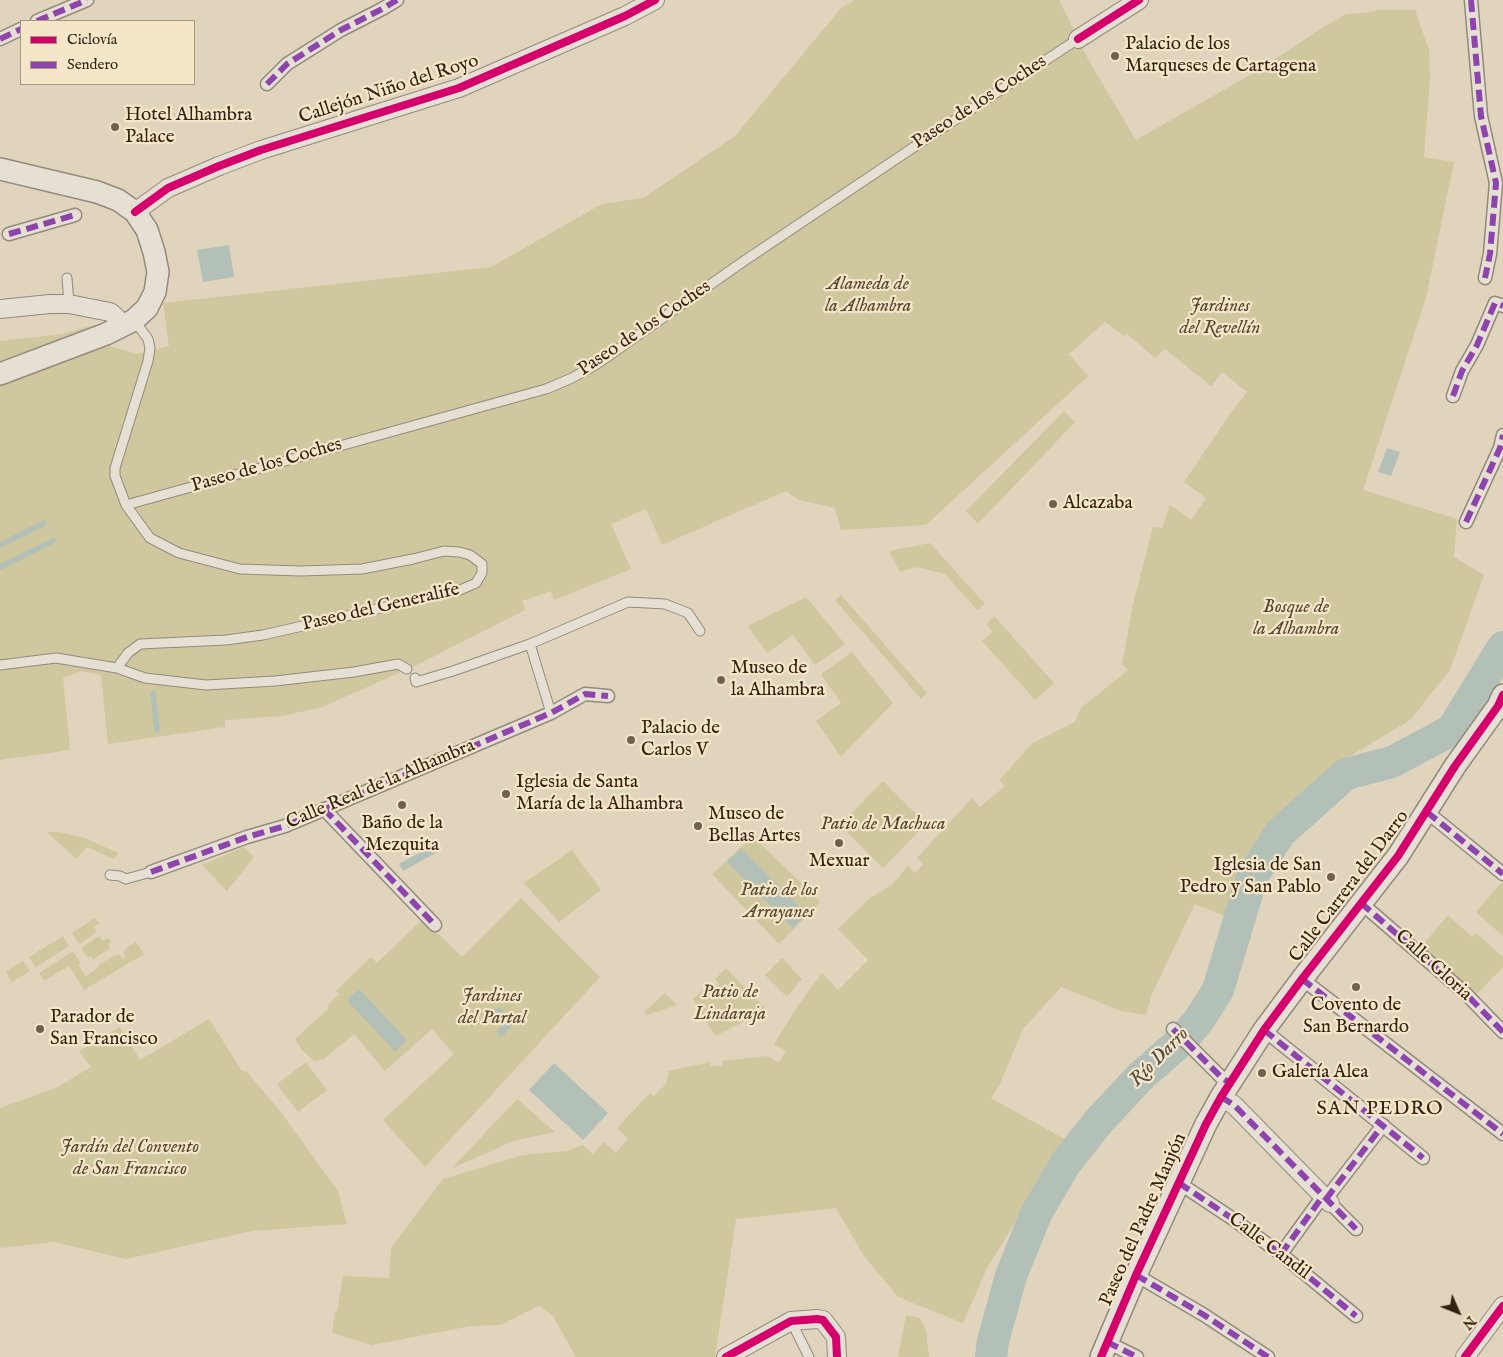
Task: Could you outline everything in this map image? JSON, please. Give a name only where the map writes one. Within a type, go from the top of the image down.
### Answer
[{"type":"street","points":[[40,20],[87,0]]},
{"type":"street","points":[[267,84],[287,64],[341,30],[397,0]]},
{"type":"street","name":"Callejón Niño del Royo","points":[[135,212],[168,188],[219,166],[260,150],[459,88],[626,16],[655,0]]},
{"type":"street","points":[[1078,39],[1139,0]]},
{"type":"street","points":[[1471,0],[1481,116],[1496,184],[1490,254],[1485,278]]},
{"type":"street","points":[[0,39],[20,29]]},
{"type":"street","points":[[0,169],[97,192],[118,200],[135,212],[147,230],[158,272],[155,292],[147,308],[128,323],[0,374]]},
{"type":"street","points":[[9,234],[75,214]]},
{"type":"street","points":[[1452,396],[1462,371],[1478,345],[1495,303],[1503,306]]},
{"type":"street","points":[[0,309],[69,304],[110,312],[128,323]]},
{"type":"street","points":[[1466,522],[1502,448],[1503,435]]},
{"type":"street","name":"Calle Real de la Alhambra","points":[[151,872],[247,837],[285,826],[551,713],[585,694],[608,696]]},
{"type":"street","name":"Calle Carrera del Darro","points":[[1226,1090],[1264,1030],[1398,856],[1455,766],[1498,706],[1503,696]]},
{"type":"street","points":[[324,809],[435,925]]},
{"type":"street","points":[[1426,812],[1503,874]]},
{"type":"street","name":"Calle Gloria","points":[[1361,903],[1465,993],[1503,1032]]},
{"type":"street","points":[[1302,979],[1442,1085],[1503,1134]]},
{"type":"street","points":[[1173,1029],[1222,1078],[1234,1104],[1356,1229]]},
{"type":"street","points":[[1264,1030],[1423,1158]]},
{"type":"street","name":"Paseo del Padre Manjón","points":[[1104,1349],[1178,1183],[1206,1124],[1226,1090]]},
{"type":"street","points":[[1281,1254],[1326,1200],[1383,1125]]},
{"type":"street","name":"Calle Candil","points":[[1178,1183],[1230,1217],[1281,1254],[1356,1316]]},
{"type":"street","points":[[1136,1275],[1204,1315],[1268,1357]]},
{"type":"street","points":[[1466,1357],[1503,1306]]},
{"type":"street","points":[[726,1357],[791,1321],[822,1320],[836,1337],[837,1357]]},
{"type":"street","points":[[1104,1349],[1137,1357]]},
{"type":"lane","name":"Paseo de los Coches","points":[[126,505],[546,389],[572,378],[597,364],[744,261],[1078,39]]},
{"type":"lane","points":[[67,278],[69,304]]},
{"type":"lane","name":"Paseo del Generalife","points":[[117,668],[128,653],[140,644],[226,640],[263,635],[460,590],[476,583],[482,573],[482,564],[470,555],[444,551],[362,569],[301,571],[240,569],[179,553],[150,538],[126,505],[115,476],[115,468],[148,361],[150,348],[148,339],[128,323]]},
{"type":"lane","points":[[415,678],[416,682],[530,644],[628,602],[666,604],[688,613],[700,631]]},
{"type":"lane","points":[[530,644],[551,713]]},
{"type":"lane","points":[[0,665],[56,658],[117,668],[145,678],[206,685],[276,681],[354,672],[398,664],[408,669]]},
{"type":"lane","points":[[110,875],[126,879],[151,872]]},
{"type":"lane","points":[[791,1321],[806,1356]]},
{"type":"green space","points":[[855,0],[1059,0],[1089,61],[1136,140],[1257,71],[1346,14],[1380,10],[1415,10],[1429,50],[1430,79],[1424,157],[1454,162],[1426,298],[1363,490],[1457,519],[1454,557],[1484,575],[1450,670],[1410,720],[1335,765],[1268,825],[1225,916],[1195,904],[1151,996],[1146,1015],[1121,1011],[1061,987],[1023,1029],[1000,1084],[991,1098],[1066,1140],[987,1268],[963,1323],[898,1297],[864,1256],[836,1208],[736,1219],[715,1357],[576,1357],[553,1316],[539,1306],[501,1325],[471,1326],[372,1345],[332,1333],[343,1276],[389,1278],[391,1248],[443,1179],[523,1155],[567,1151],[583,1145],[593,1154],[604,1142],[616,1153],[628,1139],[617,1128],[650,1093],[654,1096],[666,1084],[669,1071],[710,1062],[711,1066],[723,1066],[723,1061],[767,1056],[779,1063],[786,1051],[774,1044],[797,1007],[822,973],[838,990],[868,960],[838,929],[870,898],[892,885],[908,866],[915,873],[923,865],[917,858],[972,798],[980,807],[1005,786],[999,780],[1033,743],[1075,722],[1081,708],[1128,670],[1122,665],[1133,604],[1153,527],[1162,528],[1170,505],[1191,520],[1206,498],[1184,482],[1247,392],[1222,372],[1211,386],[1165,349],[1155,358],[1127,334],[1124,336],[1105,322],[1069,354],[1088,376],[926,525],[841,530],[835,508],[799,500],[786,491],[662,545],[646,509],[611,524],[631,569],[554,600],[551,591],[522,601],[525,610],[419,664],[322,707],[282,716],[225,720],[225,727],[108,744],[101,675],[81,671],[63,678],[70,750],[0,760],[0,385],[106,345],[137,354],[169,346],[163,303],[491,267],[602,204],[643,198],[735,136],[841,8]]},
{"type":"green space","points":[[90,326],[91,328],[0,362],[0,341],[63,334]]},
{"type":"green space","points":[[1064,411],[1075,422],[978,524],[966,511]]},
{"type":"green space","points":[[930,543],[985,604],[977,610],[945,574],[917,567],[900,572],[889,551]]},
{"type":"green space","points":[[841,595],[927,693],[921,699],[835,600]]},
{"type":"green space","points":[[806,597],[845,644],[815,665],[793,635],[767,653],[748,626]]},
{"type":"green space","points":[[994,616],[1054,683],[1035,700],[982,641],[993,632],[986,624]]},
{"type":"green space","points":[[852,652],[893,703],[841,757],[816,721],[841,703],[821,674]]},
{"type":"green space","name":"Patio de Machuca","points":[[883,781],[926,824],[883,868],[840,825]]},
{"type":"green space","points":[[47,832],[59,832],[85,838],[118,853],[114,859],[87,847],[76,859]]},
{"type":"green space","name":"Patio de los Arrayanes","points":[[753,836],[820,902],[779,944],[712,874]]},
{"type":"green space","points":[[244,847],[254,857],[227,891],[202,865]]},
{"type":"green space","points":[[572,850],[601,890],[559,922],[524,883]]},
{"type":"green space","points":[[1503,881],[1503,936],[1476,912]]},
{"type":"green space","name":"Jardines del Partal","points":[[521,898],[600,977],[425,1167],[383,1120],[454,1054],[432,1029],[385,1071],[354,1034],[324,1059],[314,1061],[302,1050],[295,1039],[329,1008],[327,1006],[339,994],[336,991],[371,957],[377,963],[423,919],[462,957]]},
{"type":"green space","points":[[1448,915],[1472,937],[1476,933],[1503,957],[1503,967],[1474,997],[1420,948]]},
{"type":"green space","points":[[95,918],[99,923],[94,927],[97,932],[79,944],[72,933]]},
{"type":"green space","points":[[63,936],[69,946],[36,967],[29,957]]},
{"type":"green space","points":[[99,936],[103,941],[108,938],[111,942],[108,945],[110,948],[93,960],[91,956],[88,958],[81,948]]},
{"type":"green space","points":[[136,942],[144,954],[84,990],[69,966],[44,981],[39,973],[73,951],[81,963],[78,965],[86,976],[98,968],[97,966],[115,955],[116,957],[119,954],[122,959],[126,957],[123,952]]},
{"type":"green space","points":[[782,958],[802,979],[787,997],[765,975]]},
{"type":"green space","points":[[23,961],[30,971],[12,982],[6,972]]},
{"type":"green space","name":"Patio de Lindaraja","points":[[726,968],[767,1010],[715,1036],[693,999],[705,988],[709,993],[719,984],[715,979]]},
{"type":"green space","points":[[665,993],[677,1005],[647,1015],[644,1012]]},
{"type":"green space","name":"Jardín del Convento de San Francisco","points":[[209,1019],[242,1071],[247,1072],[280,1111],[338,1191],[347,1224],[252,1231],[126,1259],[54,1242],[0,1248],[0,1108],[56,1088],[91,1067],[79,1051],[120,1027],[140,1060]]},
{"type":"green space","points":[[306,1062],[327,1090],[298,1112],[277,1084]]},
{"type":"green space","points":[[517,1099],[555,1132],[513,1141],[451,1169]]},
{"type":"green space","points":[[906,1315],[920,1318],[926,1330],[929,1357],[898,1357]]},
{"type":"shaded area","points":[[229,245],[234,277],[203,282],[197,250]]},
{"type":"shaded area","points":[[1387,448],[1400,452],[1391,476],[1378,472]]},
{"type":"shaded area","points":[[437,843],[441,850],[403,871],[399,864]]},
{"type":"shaded area","points":[[741,848],[807,914],[793,928],[727,862]]},
{"type":"shaded area","points":[[359,989],[407,1040],[395,1052],[347,1000]]},
{"type":"shaded area","points":[[499,1007],[515,1022],[502,1037],[496,1032],[504,1023],[493,1012]]},
{"type":"shaded area","points":[[554,1063],[608,1113],[583,1140],[529,1090]]},
{"type":"waterway","points":[[0,545],[44,523]]},
{"type":"waterway","points":[[0,567],[53,541]]},
{"type":"waterway","name":"Río Darro","points":[[991,1357],[993,1341],[1011,1276],[1036,1214],[1065,1164],[1099,1121],[1140,1077],[1182,1040],[1199,1020],[1218,990],[1252,877],[1280,833],[1346,774],[1392,762],[1452,730],[1503,647]]},
{"type":"waterway","points":[[153,693],[157,730]]},
{"type":"marked path","points":[[39,20],[87,0]]},
{"type":"marked path","points":[[267,84],[287,64],[341,30],[397,0]]},
{"type":"marked path","points":[[1471,0],[1481,116],[1496,183],[1490,254],[1485,278]]},
{"type":"marked path","points":[[0,39],[20,29]]},
{"type":"marked path","points":[[9,234],[75,215]]},
{"type":"marked path","points":[[1453,396],[1462,371],[1477,345],[1495,303],[1503,306]]},
{"type":"marked path","points":[[1466,522],[1500,448],[1503,435]]},
{"type":"marked path","points":[[151,872],[247,837],[285,826],[551,713],[585,694],[608,696]]},
{"type":"marked path","points":[[324,809],[435,925]]},
{"type":"marked path","points":[[1427,812],[1503,874]]},
{"type":"marked path","points":[[1361,903],[1465,993],[1503,1032]]},
{"type":"marked path","points":[[1302,979],[1503,1134]]},
{"type":"marked path","points":[[1173,1029],[1222,1078],[1230,1083]]},
{"type":"marked path","points":[[1264,1030],[1423,1158]]},
{"type":"marked path","points":[[1221,1097],[1234,1105],[1356,1229]]},
{"type":"marked path","points":[[1326,1199],[1383,1125]]},
{"type":"marked path","points":[[1179,1183],[1281,1254],[1356,1316]]},
{"type":"marked path","points":[[1281,1254],[1323,1196]]},
{"type":"marked path","points":[[1136,1275],[1204,1315],[1268,1357]]},
{"type":"marked path","points":[[1107,1342],[1137,1357]]},
{"type":"cycle path","points":[[135,212],[168,188],[219,166],[261,150],[459,88],[625,16],[655,0]]},
{"type":"cycle path","points":[[1078,39],[1139,0]]},
{"type":"cycle path","points":[[1101,1357],[1136,1275],[1206,1124],[1221,1097],[1264,1030],[1398,856],[1455,766],[1498,706],[1503,695]]},
{"type":"cycle path","points":[[1465,1357],[1503,1306]]},
{"type":"cycle path","points":[[726,1357],[791,1321],[817,1319],[823,1320],[836,1337],[837,1357]]},
{"type":"place","name":"Palacio de los Marqueses de Cartagena","points":[[1115,56]]},
{"type":"place","name":"Hotel Alhambra Palace","points":[[115,127]]},
{"type":"place","name":"Alcazaba","points":[[1053,504]]},
{"type":"place","name":"Museo de la Alhambra","points":[[721,680]]},
{"type":"place","name":"Palacio de Carlos V","points":[[631,740]]},
{"type":"place","name":"Iglesia de Santa María de la Alhambra","points":[[506,794]]},
{"type":"place","name":"Baño de la Mezquita","points":[[402,805]]},
{"type":"place","name":"Museo de Bellas Artes","points":[[698,826]]},
{"type":"place","name":"Mexuar","points":[[839,843]]},
{"type":"place","name":"Iglesia de San Pedro y San Pablo","points":[[1331,877]]},
{"type":"place","name":"Covento de San Bernardo","points":[[1356,987]]},
{"type":"place","name":"Parador de San Francisco","points":[[40,1029]]},
{"type":"place","name":"Galería Alea","points":[[1262,1073]]},
{"type":"district","name":"SAN PEDRO","points":[[1380,1110]]},
{"type":"park label","name":"Alameda de la Alhambra","points":[[868,296]]},
{"type":"park label","name":"Jardines del Revellín","points":[[1220,318]]},
{"type":"park label","name":"Bosque de la Alhambra","points":[[1296,619]]}]
